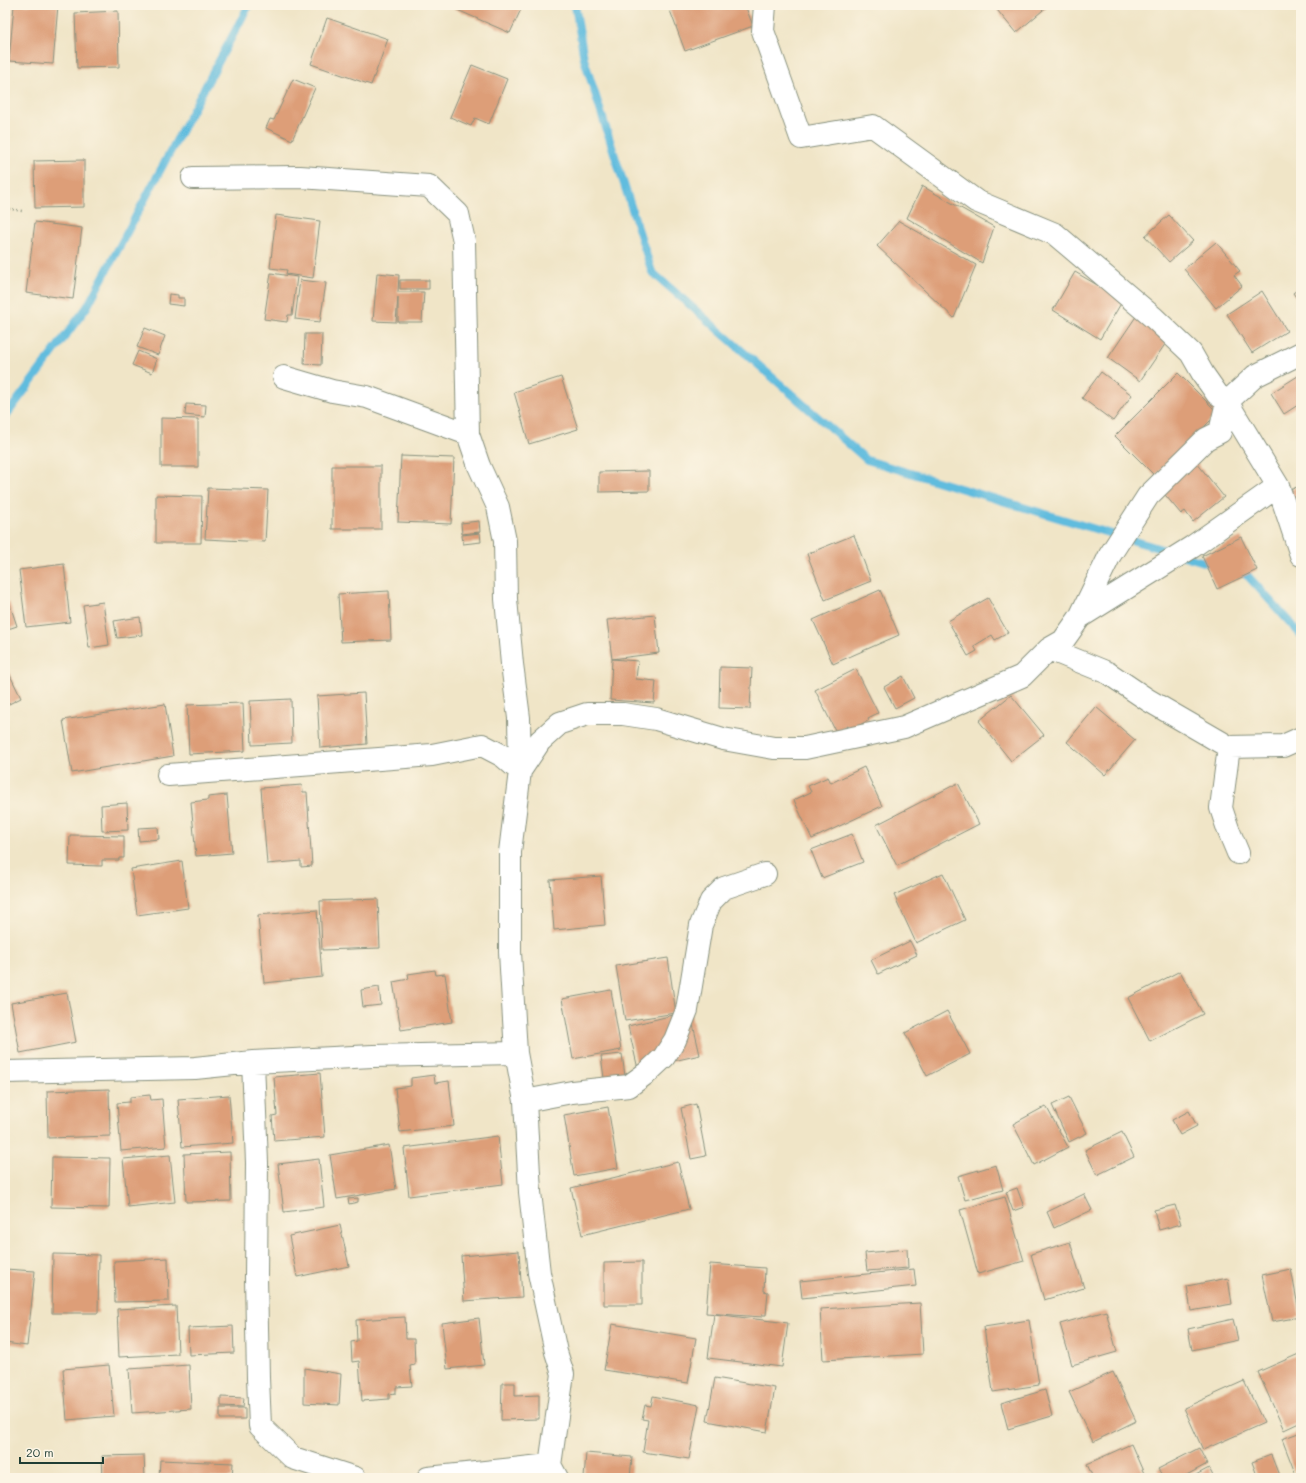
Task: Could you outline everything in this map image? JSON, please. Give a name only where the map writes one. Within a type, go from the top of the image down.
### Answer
[{"type":"street","points":[[765,5],[763,31],[801,138],[873,126],[976,201],[1055,234],[1154,318],[1191,353],[1203,374],[1218,394],[1227,402],[1278,486],[1301,555]]},
{"type":"street","points":[[193,178],[300,177],[429,186],[458,214],[464,241],[468,434],[479,466],[498,508],[505,541],[506,599],[519,718],[520,771],[510,852],[510,952],[516,1053],[525,1101],[530,1192],[539,1273],[556,1352],[563,1374],[554,1472],[428,1478]]},
{"type":"street","points":[[520,771],[540,741],[560,723],[587,714],[622,714],[656,719],[724,738],[774,748],[805,748],[911,724],[1022,676],[1049,649],[1063,641],[1080,618],[1110,555],[1148,496],[1206,439],[1220,432],[1227,402],[1255,376],[1301,353]]},
{"type":"street","points":[[284,377],[332,391],[367,398],[468,434]]},
{"type":"street","points":[[1080,618],[1192,547],[1278,486]]},
{"type":"street","points":[[1049,649],[1108,673],[1148,700],[1229,747],[1283,746],[1301,738]]},
{"type":"street","points":[[168,775],[432,755],[482,745],[503,756],[520,771]]},
{"type":"street","points":[[1229,747],[1221,808],[1238,853]]},
{"type":"street","points":[[525,1101],[572,1092],[629,1086],[648,1072],[664,1057],[675,1040],[687,1010],[701,925],[711,901],[724,888],[764,874]]},
{"type":"street","points":[[5,1072],[195,1068],[253,1062],[373,1056],[516,1053]]},
{"type":"street","points":[[253,1062],[258,1163],[256,1277],[260,1426],[293,1458],[355,1478]]},
{"type":"path","points":[[5,208],[22,211]]},
{"type":"building","points":[[14,5],[58,5],[53,64],[9,61]]},
{"type":"building","points":[[446,5],[523,5],[510,33]]},
{"type":"building","points":[[668,5],[745,5],[753,26],[685,51]]},
{"type":"building","points":[[993,5],[1049,5],[1016,33]]},
{"type":"building","points":[[118,11],[119,67],[77,68],[75,13]]},
{"type":"building","points":[[327,18],[388,39],[371,85],[311,64]]},
{"type":"building","points":[[472,65],[507,79],[489,124],[475,118],[471,126],[450,117]]},
{"type":"building","points":[[293,79],[315,88],[292,140],[266,128],[270,119],[274,120]]},
{"type":"building","points":[[84,160],[84,207],[35,208],[34,161]]},
{"type":"building","points":[[922,186],[994,227],[982,263],[907,218]]},
{"type":"building","points":[[276,215],[320,221],[313,278],[286,274],[287,270],[270,268]]},
{"type":"building","points":[[1169,215],[1193,241],[1169,262],[1145,236]]},
{"type":"building","points":[[899,221],[976,265],[954,318],[877,246]]},
{"type":"building","points":[[35,222],[82,228],[73,299],[26,293]]},
{"type":"building","points":[[1216,242],[1240,271],[1234,275],[1242,286],[1216,308],[1184,269]]},
{"type":"building","points":[[1075,272],[1123,300],[1100,339],[1053,310]]},
{"type":"building","points":[[271,273],[297,277],[292,315],[288,315],[287,322],[264,319]]},
{"type":"building","points":[[377,273],[399,275],[398,292],[424,292],[422,322],[398,322],[398,297],[396,322],[373,321]]},
{"type":"building","points":[[300,280],[326,283],[320,322],[295,319]]},
{"type":"building","points":[[400,280],[429,280],[429,289],[400,289]]},
{"type":"building","points":[[1301,287],[1301,304],[1293,293]]},
{"type":"building","points":[[1262,291],[1287,331],[1252,353],[1227,314]]},
{"type":"building","points":[[169,294],[178,295],[178,298],[184,298],[184,306],[168,304]]},
{"type":"building","points":[[1137,315],[1170,337],[1140,381],[1108,358]]},
{"type":"building","points":[[145,328],[165,336],[158,355],[137,347]]},
{"type":"building","points":[[305,334],[322,334],[321,365],[304,364]]},
{"type":"building","points":[[138,351],[157,359],[152,373],[132,365]]},
{"type":"building","points":[[1101,372],[1132,395],[1113,421],[1082,398]]},
{"type":"building","points":[[1178,373],[1218,413],[1155,476],[1115,436]]},
{"type":"building","points":[[1301,374],[1301,403],[1284,414],[1271,393]]},
{"type":"building","points":[[561,377],[578,429],[529,444],[514,392]]},
{"type":"building","points":[[186,404],[206,405],[205,417],[185,415]]},
{"type":"building","points":[[161,418],[198,419],[198,467],[161,467]]},
{"type":"building","points":[[401,456],[454,458],[451,524],[398,522]]},
{"type":"building","points":[[1197,463],[1224,497],[1193,522],[1185,511],[1181,514],[1161,490]]},
{"type":"building","points":[[332,466],[381,466],[381,529],[332,529]]},
{"type":"building","points":[[649,471],[649,491],[599,492],[599,472]]},
{"type":"building","points":[[1301,485],[1301,518],[1288,491]]},
{"type":"building","points":[[208,488],[268,490],[265,542],[205,539]]},
{"type":"building","points":[[156,495],[202,496],[201,543],[156,543]]},
{"type":"building","points":[[479,521],[480,532],[462,534],[461,523]]},
{"type":"building","points":[[480,533],[481,542],[463,544],[462,535]]},
{"type":"building","points":[[854,535],[871,581],[825,600],[807,554]]},
{"type":"building","points":[[1241,537],[1257,570],[1217,589],[1202,556]]},
{"type":"building","points":[[64,564],[70,622],[26,627],[19,570]]},
{"type":"building","points":[[880,590],[899,635],[833,664],[813,620]]},
{"type":"building","points":[[389,591],[391,640],[341,642],[338,594]]},
{"type":"building","points":[[988,598],[1008,633],[995,640],[992,635],[974,646],[977,651],[968,656],[948,621]]},
{"type":"building","points":[[9,602],[17,626],[5,630],[5,604]]},
{"type":"building","points":[[103,602],[109,645],[89,648],[83,605]]},
{"type":"building","points":[[655,615],[659,653],[612,659],[607,620]]},
{"type":"building","points":[[140,617],[142,635],[117,638],[114,621]]},
{"type":"building","points":[[612,659],[638,661],[636,679],[656,681],[654,703],[610,700]]},
{"type":"building","points":[[720,667],[752,668],[750,709],[719,708]]},
{"type":"building","points":[[856,669],[878,713],[868,718],[869,720],[850,730],[848,726],[836,732],[815,690]]},
{"type":"building","points":[[8,671],[21,698],[5,706],[5,673]]},
{"type":"building","points":[[903,676],[914,698],[895,708],[884,687]]},
{"type":"building","points":[[364,693],[367,744],[320,748],[317,696]]},
{"type":"building","points":[[1011,695],[1044,735],[1011,761],[979,721]]},
{"type":"building","points":[[291,699],[292,743],[252,745],[250,701]]},
{"type":"building","points":[[243,703],[245,751],[189,754],[187,705]]},
{"type":"building","points":[[165,704],[173,756],[72,773],[63,720]]},
{"type":"building","points":[[1096,707],[1135,740],[1105,775],[1067,742]]},
{"type":"building","points":[[864,767],[882,806],[812,839],[794,800],[811,792],[808,786],[828,777],[831,783]]},
{"type":"building","points":[[958,783],[979,824],[897,866],[876,825]]},
{"type":"building","points":[[302,785],[303,792],[307,792],[312,866],[301,867],[301,861],[267,864],[261,788]]},
{"type":"building","points":[[227,795],[232,853],[196,856],[191,802],[208,800],[208,797]]},
{"type":"building","points":[[127,803],[128,830],[102,831],[101,805]]},
{"type":"building","points":[[158,827],[159,839],[139,841],[138,828]]},
{"type":"building","points":[[852,834],[863,862],[822,878],[811,850]]},
{"type":"building","points":[[70,835],[124,836],[124,858],[119,858],[119,860],[102,860],[102,866],[69,865]]},
{"type":"building","points":[[182,861],[188,908],[137,915],[131,869]]},
{"type":"building","points":[[943,873],[965,920],[916,943],[894,895]]},
{"type":"building","points":[[601,876],[605,925],[554,930],[550,880]]},
{"type":"building","points":[[378,899],[380,948],[322,950],[320,901]]},
{"type":"building","points":[[317,910],[322,977],[264,983],[258,915]]},
{"type":"building","points":[[910,941],[917,955],[878,974],[871,960]]},
{"type":"building","points":[[668,958],[676,1013],[625,1021],[616,966]]},
{"type":"building","points":[[435,970],[436,975],[445,974],[452,1022],[401,1030],[393,982],[409,979],[408,974]]},
{"type":"building","points":[[1180,971],[1203,1014],[1150,1041],[1128,998]]},
{"type":"building","points":[[379,987],[381,1005],[363,1007],[361,990]]},
{"type":"building","points":[[611,990],[621,1050],[573,1059],[562,999]]},
{"type":"building","points":[[67,993],[76,1042],[20,1053],[11,1003]]},
{"type":"building","points":[[690,1011],[700,1055],[638,1069],[628,1026]]},
{"type":"building","points":[[947,1011],[970,1054],[927,1076],[905,1033]]},
{"type":"building","points":[[622,1054],[625,1076],[604,1078],[601,1056]]},
{"type":"building","points":[[320,1073],[325,1137],[274,1141],[272,1116],[277,1115],[274,1077]]},
{"type":"building","points":[[434,1075],[435,1083],[449,1081],[454,1126],[400,1132],[395,1088],[411,1086],[411,1078]]},
{"type":"building","points":[[109,1089],[110,1136],[48,1138],[47,1091]]},
{"type":"building","points":[[150,1095],[151,1100],[162,1099],[166,1147],[121,1151],[117,1103],[130,1102],[130,1097]]},
{"type":"building","points":[[229,1095],[233,1143],[182,1147],[178,1099]]},
{"type":"building","points":[[1069,1097],[1087,1133],[1069,1142],[1052,1105]]},
{"type":"building","points":[[696,1104],[706,1156],[691,1159],[681,1108]]},
{"type":"building","points":[[1046,1106],[1068,1147],[1034,1165],[1013,1124]]},
{"type":"building","points":[[608,1107],[618,1168],[574,1176],[564,1115]]},
{"type":"building","points":[[1189,1111],[1197,1126],[1180,1135],[1172,1120]]},
{"type":"building","points":[[1122,1132],[1134,1157],[1097,1175],[1085,1150]]},
{"type":"building","points":[[498,1136],[503,1184],[409,1196],[404,1148]]},
{"type":"building","points":[[389,1145],[396,1189],[337,1199],[330,1155]]},
{"type":"building","points":[[230,1152],[231,1201],[186,1202],[184,1154]]},
{"type":"building","points":[[170,1155],[175,1202],[128,1207],[123,1159]]},
{"type":"building","points":[[52,1157],[110,1158],[109,1208],[51,1207]]},
{"type":"building","points":[[319,1159],[324,1207],[284,1212],[278,1164]]},
{"type":"building","points":[[678,1162],[689,1209],[582,1235],[571,1188]]},
{"type":"building","points":[[996,1165],[1003,1190],[965,1200],[958,1176]]},
{"type":"building","points":[[1017,1188],[1024,1207],[1013,1211],[1006,1192]]},
{"type":"building","points":[[1084,1194],[1092,1210],[1054,1228],[1047,1212]]},
{"type":"building","points":[[1005,1197],[1024,1261],[978,1274],[960,1210]]},
{"type":"building","points":[[358,1198],[358,1202],[349,1204],[348,1199]]},
{"type":"building","points":[[1175,1205],[1181,1224],[1159,1230],[1154,1210]]},
{"type":"building","points":[[340,1225],[349,1266],[297,1277],[289,1236]]},
{"type":"building","points":[[1070,1242],[1084,1288],[1044,1300],[1031,1254]]},
{"type":"building","points":[[907,1249],[908,1268],[867,1271],[865,1253]]},
{"type":"building","points":[[519,1251],[522,1297],[464,1301],[461,1256]]},
{"type":"building","points":[[53,1254],[99,1255],[98,1313],[52,1313]]},
{"type":"building","points":[[168,1258],[169,1301],[115,1302],[114,1261]]},
{"type":"building","points":[[642,1262],[642,1305],[604,1305],[604,1263]]},
{"type":"building","points":[[710,1264],[765,1268],[764,1291],[768,1292],[766,1315],[762,1315],[762,1317],[706,1313]]},
{"type":"building","points":[[5,1269],[35,1271],[27,1346],[5,1343]]},
{"type":"building","points":[[914,1269],[916,1286],[802,1298],[800,1281]]},
{"type":"building","points":[[1291,1269],[1300,1317],[1272,1322],[1262,1275]]},
{"type":"building","points":[[1228,1278],[1232,1304],[1191,1311],[1187,1286]]},
{"type":"building","points":[[920,1303],[923,1354],[823,1360],[820,1309]]},
{"type":"building","points":[[176,1306],[178,1354],[119,1357],[117,1309]]},
{"type":"building","points":[[1106,1311],[1117,1352],[1072,1365],[1060,1324]]},
{"type":"building","points":[[714,1314],[788,1323],[782,1367],[708,1358]]},
{"type":"building","points":[[405,1317],[406,1339],[414,1339],[415,1365],[410,1366],[412,1386],[396,1387],[396,1393],[389,1394],[389,1399],[362,1401],[359,1361],[352,1362],[351,1342],[357,1341],[356,1320]]},
{"type":"building","points":[[479,1318],[484,1365],[447,1369],[442,1323]]},
{"type":"building","points":[[1233,1319],[1238,1340],[1192,1350],[1188,1329]]},
{"type":"building","points":[[1029,1320],[1039,1385],[993,1392],[984,1327]]},
{"type":"building","points":[[612,1324],[696,1338],[688,1383],[604,1370]]},
{"type":"building","points":[[233,1326],[234,1353],[189,1355],[188,1328]]},
{"type":"building","points":[[1301,1353],[1301,1422],[1284,1430],[1258,1372]]},
{"type":"building","points":[[109,1365],[114,1416],[67,1420],[63,1369]]},
{"type":"building","points":[[189,1365],[191,1409],[132,1413],[129,1369]]},
{"type":"building","points":[[304,1368],[341,1374],[339,1405],[304,1403]]},
{"type":"building","points":[[1113,1372],[1136,1421],[1093,1442],[1069,1392]]},
{"type":"building","points":[[715,1378],[775,1388],[767,1432],[707,1421]]},
{"type":"building","points":[[1244,1381],[1264,1423],[1203,1450],[1184,1408]]},
{"type":"building","points":[[502,1383],[515,1383],[515,1396],[539,1395],[539,1419],[501,1420]]},
{"type":"building","points":[[1045,1390],[1052,1416],[1008,1429],[1001,1403]]},
{"type":"building","points":[[653,1396],[699,1405],[689,1459],[643,1452],[648,1420],[642,1419],[645,1405],[651,1406]]},
{"type":"building","points":[[221,1397],[244,1398],[243,1407],[221,1406]]},
{"type":"building","points":[[220,1408],[245,1408],[245,1419],[220,1419]]},
{"type":"building","points":[[1301,1432],[1301,1478],[1297,1478],[1282,1439]]},
{"type":"building","points":[[1131,1444],[1146,1478],[1093,1478],[1087,1464]]},
{"type":"building","points":[[1199,1448],[1207,1464],[1181,1478],[1164,1478],[1158,1469]]},
{"type":"building","points":[[586,1453],[632,1457],[630,1478],[584,1478]]},
{"type":"building","points":[[144,1455],[145,1478],[103,1478],[102,1456]]},
{"type":"building","points":[[1271,1455],[1280,1478],[1258,1478],[1252,1462]]},
{"type":"building","points":[[160,1460],[233,1463],[232,1478],[159,1478]]},
{"type":"building","points":[[1209,1468],[1214,1478],[1190,1478]]},
{"type":"waterway","points":[[5,417],[87,307],[249,5]]},
{"type":"waterway","points":[[575,5],[584,59],[652,272],[867,460],[1214,565]]},
{"type":"waterway","points":[[1237,572],[1247,575],[1301,635]]}]
